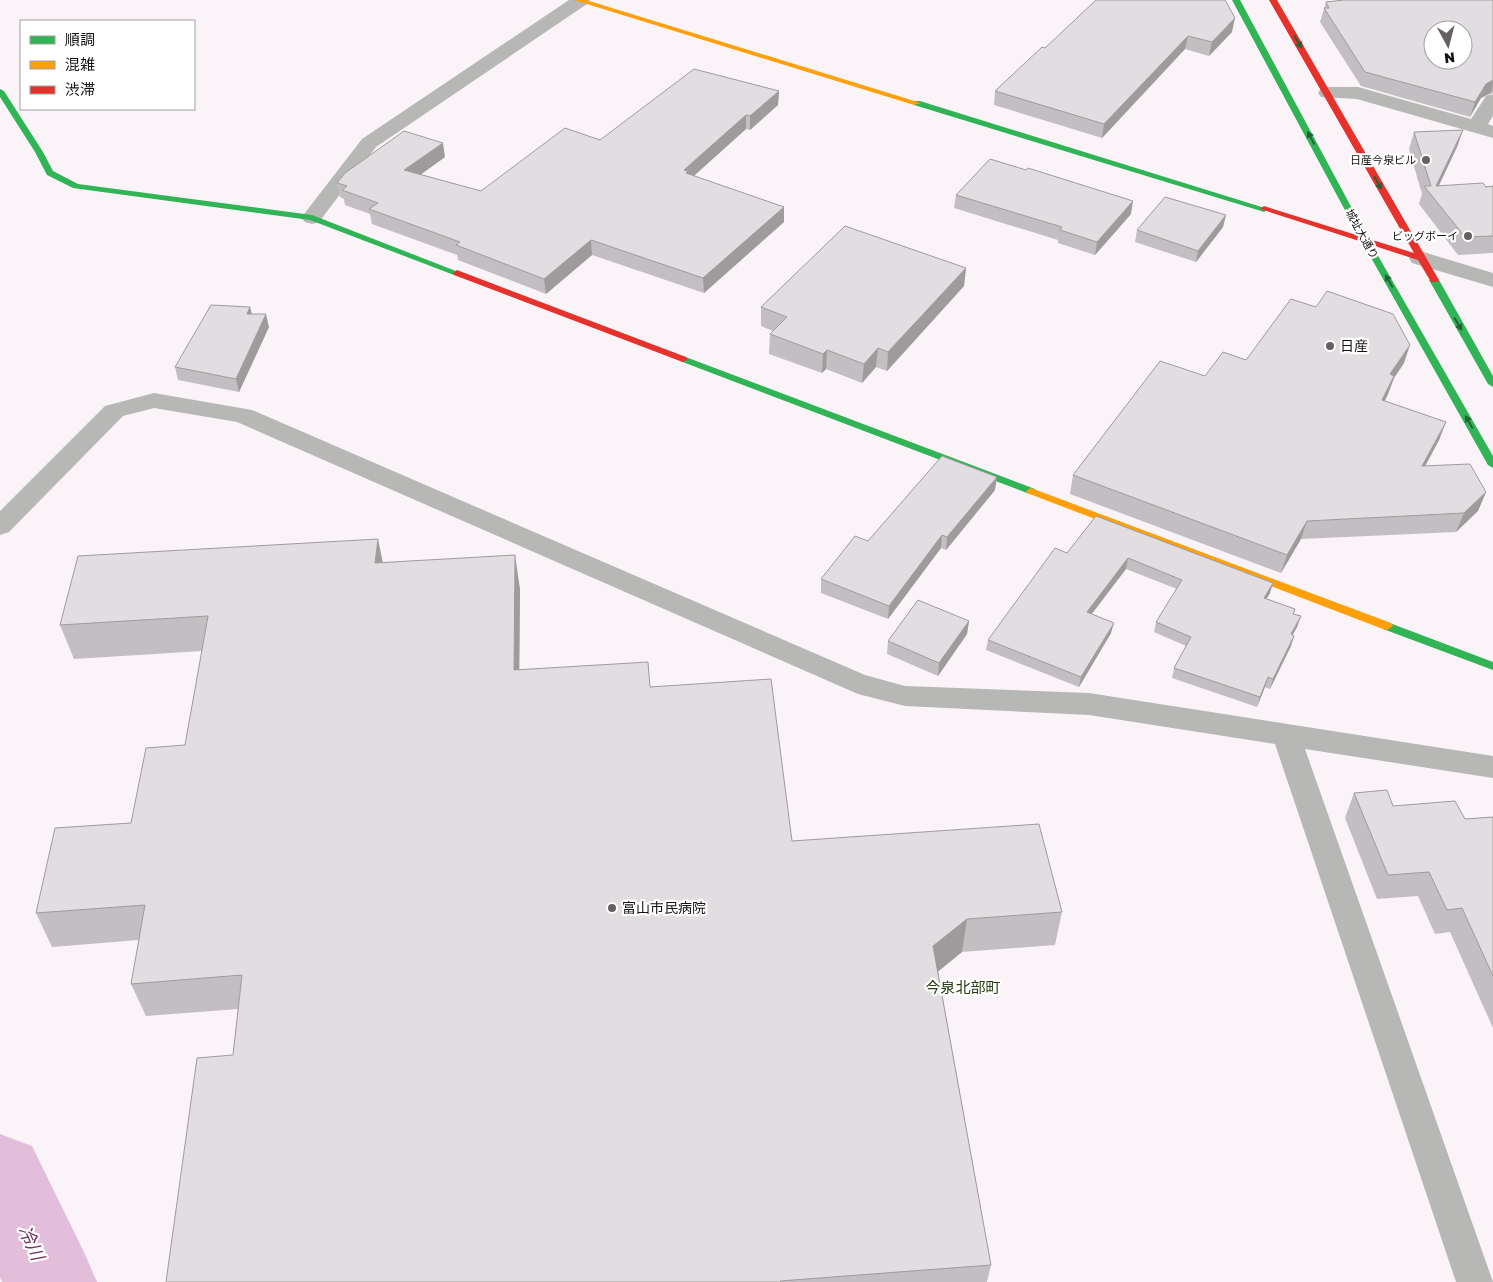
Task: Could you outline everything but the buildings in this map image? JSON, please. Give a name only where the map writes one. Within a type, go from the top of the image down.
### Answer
[{"type":"main road","points":[[580,0],[1420,258]]},
{"type":"main road","name":"城址大通り","points":[[1236,0],[1365,240],[1493,465]]},
{"type":"main road","points":[[1273,0],[1493,384]]},
{"type":"main road","points":[[0,91],[39,152],[50,173],[76,186],[312,218],[1493,666]]},
{"type":"street","points":[[312,218],[369,143],[580,0]]},
{"type":"street","points":[[1328,94],[1358,94],[1484,129],[1493,100]]},
{"type":"street","points":[[1420,258],[1493,280]]},
{"type":"street","points":[[0,526],[114,411],[154,400],[243,415],[858,684],[905,696],[1089,704],[1493,767]]},
{"type":"street","points":[[1286,735],[1475,1282]]},
{"type":"waterway","name":"冷川","points":[[0,1176],[50,1282]]},
{"type":"traffic: fast","points":[[1236,0],[1365,240],[1493,465]]},
{"type":"traffic: fast","points":[[0,91],[39,152],[50,173],[76,186],[312,218],[457,273]]},
{"type":"traffic: fast","points":[[917,103],[1264,209]]},
{"type":"traffic: fast","points":[[1434,280],[1493,384]]},
{"type":"traffic: fast","points":[[683,359],[1031,491]]},
{"type":"traffic: fast","points":[[1387,626],[1493,666]]},
{"type":"traffic: slow","points":[[578,0],[917,103]]},
{"type":"traffic: slow","points":[[1031,491],[1387,626]]},
{"type":"traffic: jam","points":[[1273,0],[1434,280]]},
{"type":"traffic: jam","points":[[1264,209],[1420,258]]},
{"type":"traffic: jam","points":[[457,273],[683,359]]},
{"type":"place","name":"日産今泉ビル","points":[[1426,160]]},
{"type":"place","name":"ビッグボーイ","points":[[1468,236]]},
{"type":"place","name":"日産","points":[[1330,346]]},
{"type":"place","name":"富山市民病院","points":[[612,908]]},
{"type":"district","name":"今泉北部町","points":[[963,988]]}]
